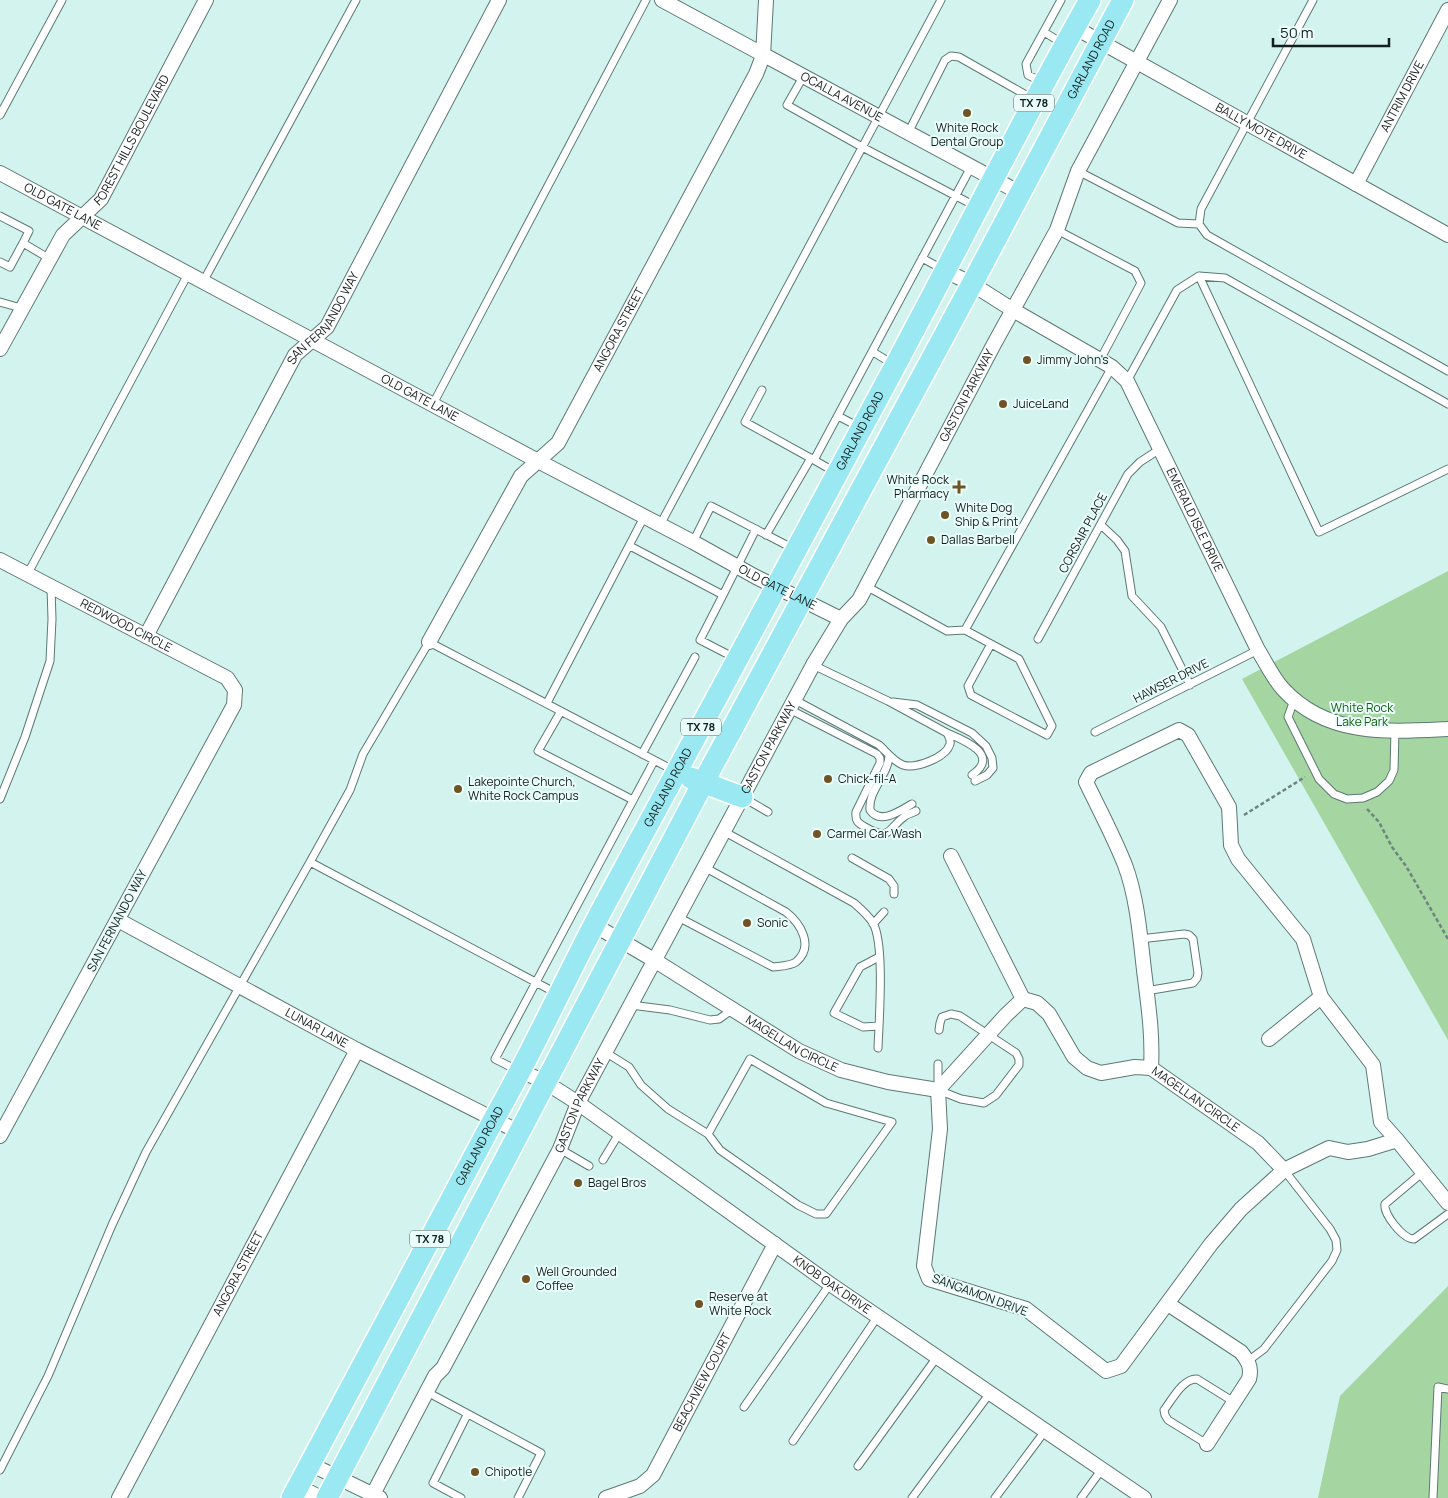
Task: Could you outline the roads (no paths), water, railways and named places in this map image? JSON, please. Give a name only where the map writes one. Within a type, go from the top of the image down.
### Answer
[{"type":"main road","name":"GARLAND ROAD","points":[[327,1498],[621,941],[702,783],[1123,0]]},
{"type":"main road","name":"GARLAND ROAD","points":[[295,1492],[494,1119],[521,1072],[594,925],[797,550],[1087,1]]},
{"type":"main road","points":[[676,772],[742,797]]},
{"type":"street","name":"FOREST HILLS BOULEVARD","points":[[0,349],[21,308],[64,235],[101,199],[206,0]]},
{"type":"street","name":"SAN FERNANDO WAY","points":[[146,636],[295,354],[327,327],[500,0]]},
{"type":"street","name":"OCALLA AVENUE","points":[[662,0],[762,56],[1020,193]]},
{"type":"street","name":"ANGORA STREET","points":[[429,642],[521,476],[558,443],[756,74],[762,56],[766,0]]},
{"type":"street","name":"GASTON PARKWAY","points":[[375,1497],[435,1376],[443,1368],[560,1149],[578,1103],[654,960],[706,868],[813,665],[841,619],[856,605],[1056,230],[1078,171],[1170,0]]},
{"type":"street","name":"ANTRIM DRIVE","points":[[1356,184],[1448,10]]},
{"type":"street","name":"BALLY MOTE DRIVE","points":[[1070,35],[1100,42],[1448,235]]},
{"type":"street","name":"OLD GATE LANE","points":[[0,173],[538,461],[776,587],[841,619]]},
{"type":"street","name":"EMERALD ISLE DRIVE","points":[[944,270],[972,284],[1013,310],[1106,363],[1127,380],[1258,650],[1281,687],[1294,700],[1309,711],[1334,722],[1362,729],[1395,731],[1448,729]]},
{"type":"street","name":"REDWOOD CIRCLE","points":[[0,560],[227,678],[235,690],[234,705]]},
{"type":"street","name":"SAN FERNANDO WAY","points":[[0,1136],[234,705]]},
{"type":"street","points":[[1151,1068],[1152,1047],[1146,991],[1131,883],[1125,864],[1086,782],[1092,773],[1179,730],[1188,735],[1229,807],[1230,845],[1238,859],[1303,939],[1321,997],[1373,1065],[1381,1122],[1448,1203]]},
{"type":"street","points":[[938,1090],[988,1034],[1023,999],[951,856]]},
{"type":"street","name":"LUNAR LANE","points":[[118,920],[357,1050],[519,1132]]},
{"type":"street","name":"MAGELLAN CIRCLE","points":[[594,925],[654,960],[799,1051],[841,1070],[888,1082],[938,1090]]},
{"type":"street","points":[[1269,1039],[1321,997]]},
{"type":"street","name":"MAGELLAN CIRCLE","points":[[1023,999],[1037,1003],[1049,1014],[1074,1057],[1087,1068],[1102,1073],[1135,1067],[1151,1068],[1258,1143],[1284,1170]]},
{"type":"street","name":"ANGORA STREET","points":[[119,1498],[357,1050]]},
{"type":"street","name":"KNOB OAK DRIVE","points":[[521,1072],[545,1082],[578,1103],[830,1284],[1144,1498]]},
{"type":"street","name":"SANGAMON DRIVE","points":[[938,1090],[940,1129],[924,1266],[929,1279],[1026,1310],[1106,1371],[1121,1366],[1168,1304]]},
{"type":"street","points":[[1207,1444],[1249,1379],[1248,1361],[1241,1352],[1168,1304],[1217,1237],[1241,1209],[1284,1170],[1329,1148],[1348,1152],[1368,1150],[1397,1140]]},
{"type":"street","name":"BEACHVIEW COURT","points":[[606,1498],[640,1486],[653,1475],[775,1244]]},
{"type":"street","points":[[310,1464],[375,1497]]},
{"type":"street","points":[[295,1492],[321,1498]]},
{"type":"lane","points":[[0,115],[62,0]]},
{"type":"lane","points":[[203,282],[356,0]]},
{"type":"lane","points":[[432,404],[646,0]]},
{"type":"lane","points":[[660,525],[941,0]]},
{"type":"lane","points":[[1040,92],[1028,74],[1026,64],[1061,0]]},
{"type":"lane","points":[[1312,0],[1202,209],[1199,224],[1207,235],[1448,371]]},
{"type":"lane","points":[[1044,32],[1070,35]]},
{"type":"lane","points":[[908,133],[945,60],[951,56],[959,57],[1040,92]]},
{"type":"lane","points":[[803,77],[787,105],[862,147],[977,207]]},
{"type":"lane","points":[[766,534],[838,416],[971,167]]},
{"type":"lane","points":[[1078,171],[1178,224],[1199,224]]},
{"type":"lane","points":[[0,216],[29,231],[10,267],[0,262]]},
{"type":"lane","points":[[965,630],[1106,363],[1141,284],[1135,270],[1056,230]]},
{"type":"lane","points":[[23,243],[50,259]]},
{"type":"lane","points":[[922,258],[944,270]]},
{"type":"lane","points":[[28,575],[188,274]]},
{"type":"lane","points":[[1127,380],[1177,290],[1199,276],[1225,278],[1448,404]]},
{"type":"lane","points":[[1199,276],[1319,532],[1448,469]]},
{"type":"lane","points":[[0,302],[21,308]]},
{"type":"lane","points":[[873,352],[895,365]]},
{"type":"lane","points":[[762,390],[745,422],[837,474]]},
{"type":"lane","points":[[838,416],[861,428]]},
{"type":"lane","name":"CORSAIR PLACE","points":[[1038,639],[1128,474],[1140,462],[1160,449]]},
{"type":"lane","points":[[694,542],[711,506],[797,550]]},
{"type":"lane","points":[[547,704],[644,517]]},
{"type":"lane","points":[[1100,525],[1118,540],[1125,551],[1132,596],[1161,626],[1190,685]]},
{"type":"lane","points":[[738,659],[700,640],[756,529]]},
{"type":"lane","points":[[630,546],[723,595]]},
{"type":"lane","points":[[866,586],[947,631],[965,630],[1019,659],[1052,726],[1047,735],[971,695],[968,686],[991,644]]},
{"type":"lane","points":[[0,800],[25,737],[50,661],[51,588]]},
{"type":"lane","points":[[0,1470],[48,1376],[112,1225],[146,1152],[350,790],[363,754],[429,642],[676,772]]},
{"type":"lane","name":"HAWSER DRIVE","points":[[1095,732],[1258,650]]},
{"type":"lane","points":[[642,754],[695,657]]},
{"type":"lane","points":[[813,665],[969,743],[979,751],[983,758],[982,765],[974,778],[987,775],[993,768],[992,758],[986,746],[972,734],[917,705],[888,701]]},
{"type":"lane","points":[[1294,700],[1288,717],[1315,772],[1319,779],[1334,794],[1347,799],[1363,798],[1377,792],[1389,782],[1394,770],[1395,731]]},
{"type":"lane","points":[[793,705],[879,745],[889,756],[902,765],[914,767],[940,756],[950,744],[947,733]]},
{"type":"lane","points":[[793,705],[877,754],[880,758],[880,763],[856,812],[855,818],[858,823],[877,834],[886,834],[893,830],[904,816],[914,808],[881,817],[872,814],[870,810],[871,798],[888,767],[889,756]]},
{"type":"lane","points":[[561,711],[538,751],[633,800]]},
{"type":"lane","points":[[521,1072],[495,1059],[654,761]]},
{"type":"lane","points":[[742,797],[768,812]]},
{"type":"lane","points":[[725,832],[854,904],[866,914],[878,936],[878,1048]]},
{"type":"lane","points":[[852,858],[889,879],[894,886],[894,894]]},
{"type":"lane","points":[[310,862],[559,994]]},
{"type":"lane","points":[[678,917],[773,967],[796,962],[804,951],[803,932],[796,920],[786,912],[706,868]]},
{"type":"lane","points":[[873,924],[884,912]]},
{"type":"lane","points":[[1140,939],[1189,935],[1193,939],[1198,973],[1193,983],[1146,991]]},
{"type":"lane","points":[[879,957],[860,967],[834,1013],[863,1027],[879,1026]]},
{"type":"lane","points":[[630,1005],[670,1010],[710,1020],[719,1019],[733,1009]]},
{"type":"lane","points":[[938,1064],[938,1090],[961,1099],[984,1103],[996,1095],[1019,1065],[1016,1053],[960,1016],[951,1014],[942,1017],[940,1030]]},
{"type":"lane","points":[[605,1052],[629,1067],[641,1085],[668,1109],[708,1134],[720,1150],[798,1205],[816,1214],[826,1214],[892,1122],[826,1103],[750,1059],[708,1134]]},
{"type":"lane","points":[[603,1160],[620,1132]]},
{"type":"lane","points":[[560,1149],[589,1166]]},
{"type":"lane","points":[[1248,1361],[1264,1349],[1332,1261],[1337,1250],[1336,1240],[1330,1229],[1284,1170]]},
{"type":"lane","points":[[1423,1172],[1386,1204],[1384,1209],[1405,1237],[1414,1239],[1448,1214]]},
{"type":"lane","points":[[744,1407],[830,1284]]},
{"type":"lane","points":[[793,1441],[878,1316]]},
{"type":"lane","points":[[858,1466],[937,1357]]},
{"type":"lane","points":[[1207,1444],[1168,1420],[1164,1410],[1186,1381],[1192,1379],[1197,1379],[1234,1402]]},
{"type":"lane","points":[[1433,1498],[1438,1387],[1448,1389]]},
{"type":"lane","points":[[427,1392],[542,1453],[518,1498]]},
{"type":"lane","points":[[912,1498],[990,1393]]},
{"type":"lane","points":[[461,1498],[433,1483],[468,1415]]},
{"type":"lane","points":[[995,1498],[1045,1431]]},
{"type":"lane","points":[[1081,1498],[1102,1469]]},
{"type":"place","name":"White Rock Dental Group","points":[[967,113]]},
{"type":"place","name":"Jimmy John's","points":[[1027,360]]},
{"type":"place","name":"JuiceLand","points":[[1003,404]]},
{"type":"place","name":"White Rock Pharmacy","points":[[959,487]]},
{"type":"place","name":"White Dog Ship & Print","points":[[945,515]]},
{"type":"place","name":"Dallas Barbell","points":[[931,540]]},
{"type":"place","name":"Chick-fil-A","points":[[828,779]]},
{"type":"place","name":"Lakepointe Church, White Rock Campus","points":[[458,789]]},
{"type":"place","name":"Carmel Car Wash","points":[[817,834]]},
{"type":"place","name":"Sonic","points":[[747,923]]},
{"type":"place","name":"Bagel Bros","points":[[578,1183]]},
{"type":"place","name":"Well Grounded Coffee","points":[[526,1279]]},
{"type":"place","name":"Reserve at White Rock","points":[[699,1304]]},
{"type":"place","name":"Chipotle","points":[[475,1472]]},
{"type":"park label","name":"White Rock Lake Park","points":[[1362,715]]}]
